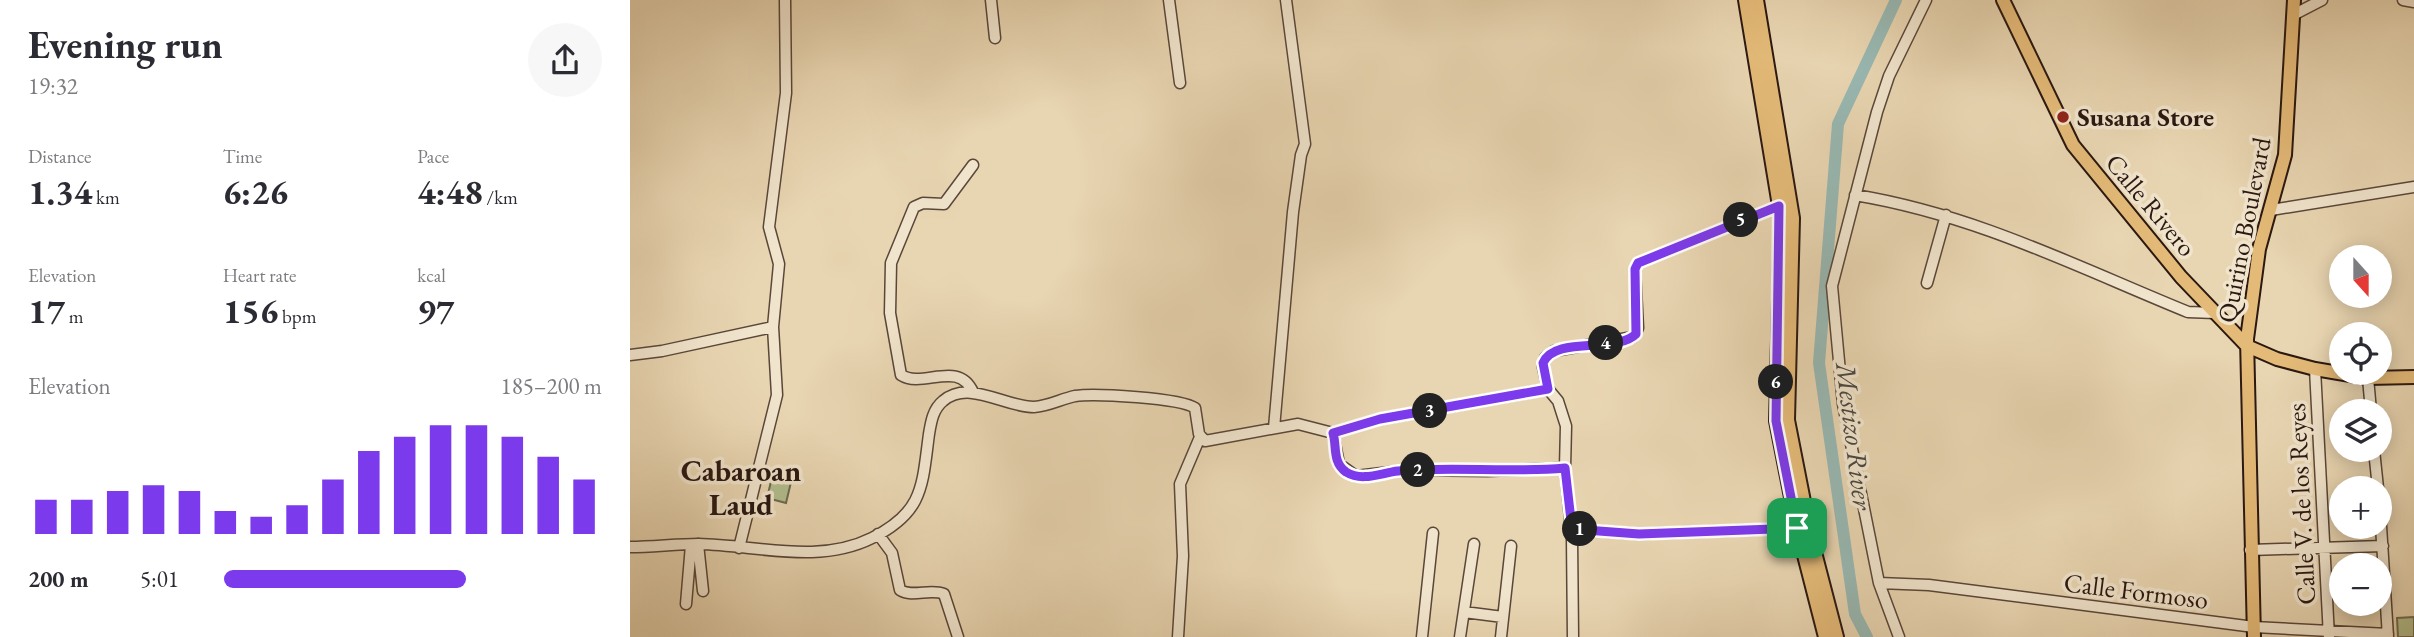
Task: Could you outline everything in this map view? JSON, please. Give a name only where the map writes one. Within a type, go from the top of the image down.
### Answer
[{"type":"main road","points":[[1745,0],[1793,218],[1788,420],[1802,535],[1837,637]]},
{"type":"main road","points":[[1757,0],[1763,77],[1779,206],[1776,421],[1825,637]]},
{"type":"main road","name":"Calle Rivero","points":[[2003,0],[2073,145],[2159,251],[2247,346],[2277,359],[2329,371]]},
{"type":"main road","name":"Quirino Boulevard","points":[[2254,632],[2247,346],[2259,249],[2285,155],[2294,0]]},
{"type":"main road","name":"Calle Rivero","points":[[2392,377],[2414,377]]},
{"type":"street","points":[[739,548],[777,395],[773,327],[779,264],[769,227],[787,74],[783,40],[785,0]]},
{"type":"street","points":[[991,0],[995,38]]},
{"type":"street","points":[[1169,0],[1180,83]]},
{"type":"street","points":[[1274,428],[1293,212],[1305,144],[1286,0]]},
{"type":"street","points":[[1899,637],[1880,583],[1843,404],[1833,316],[1833,271],[1889,76],[1926,0]]},
{"type":"street","points":[[2293,15],[2322,0]]},
{"type":"street","points":[[2403,0],[2414,2]]},
{"type":"street","points":[[973,165],[943,205],[923,203],[914,207],[894,252],[889,278],[890,313],[901,375],[916,379],[951,375],[968,382],[973,391]]},
{"type":"street","points":[[2271,210],[2414,187]]},
{"type":"street","points":[[1855,195],[1946,215],[2029,243],[2188,312],[2215,313]]},
{"type":"street","points":[[1573,637],[1572,529],[1565,468],[1565,419],[1555,395],[1548,389],[1543,363],[1554,351],[1619,342],[1636,334],[1635,269],[1638,263],[1779,206]]},
{"type":"street","points":[[1927,283],[1946,215]]},
{"type":"street","points":[[630,355],[773,327]]},
{"type":"street","name":"Calle V. de los Reyes","points":[[2315,369],[2329,635]]},
{"type":"street","points":[[1200,436],[1208,441],[1307,424],[1333,433],[1380,419],[1548,389]]},
{"type":"street","points":[[630,547],[694,545],[777,552],[816,550],[858,543],[878,534],[908,515],[919,497],[936,409],[951,396],[973,391],[1022,406],[1047,405],[1077,396],[1175,400],[1195,408],[1200,436],[1180,484],[1183,556],[1178,637]]},
{"type":"street","points":[[1333,433],[1339,464],[1356,476],[1408,470],[1534,471],[1565,468]]},
{"type":"street","points":[[1572,529],[1639,534],[1802,535]]},
{"type":"street","points":[[1422,637],[1433,533]]},
{"type":"street","points":[[878,534],[892,553],[900,590],[907,594],[942,592],[958,637]]},
{"type":"street","points":[[2382,539],[2388,635]]},
{"type":"street","points":[[1460,637],[1474,544]]},
{"type":"street","points":[[694,545],[703,591]]},
{"type":"street","points":[[686,604],[694,545]]},
{"type":"street","points":[[1501,637],[1511,546]]},
{"type":"street","points":[[2250,550],[2383,546]]},
{"type":"street","name":"Calle Formoso","points":[[1880,583],[1929,585],[2254,632],[2388,635]]},
{"type":"street","points":[[1464,612],[1503,617]]},
{"type":"green space","points":[[773,473],[792,478],[786,503],[767,498]]},
{"type":"green space","points":[[2414,617],[2414,637],[2398,637],[2397,618]]},
{"type":"waterway","name":"Mestizo River","points":[[1867,637],[1855,614],[1819,363],[1838,124],[1896,0]]},
{"type":"place","name":"Susana Store","points":[[2063,117]]},
{"type":"district","name":"Cabaroan Laud","points":[[741,487]]},
{"type":"route","points":[[1779,206],[1781,219],[1776,421],[1797,528],[1639,534],[1572,529],[1565,468],[1534,471],[1408,470],[1375,476],[1356,476],[1343,470],[1339,464],[1333,433],[1380,419],[1471,405],[1548,389],[1543,363],[1554,351],[1629,340],[1636,334],[1635,269],[1638,263],[1779,206]]}]
